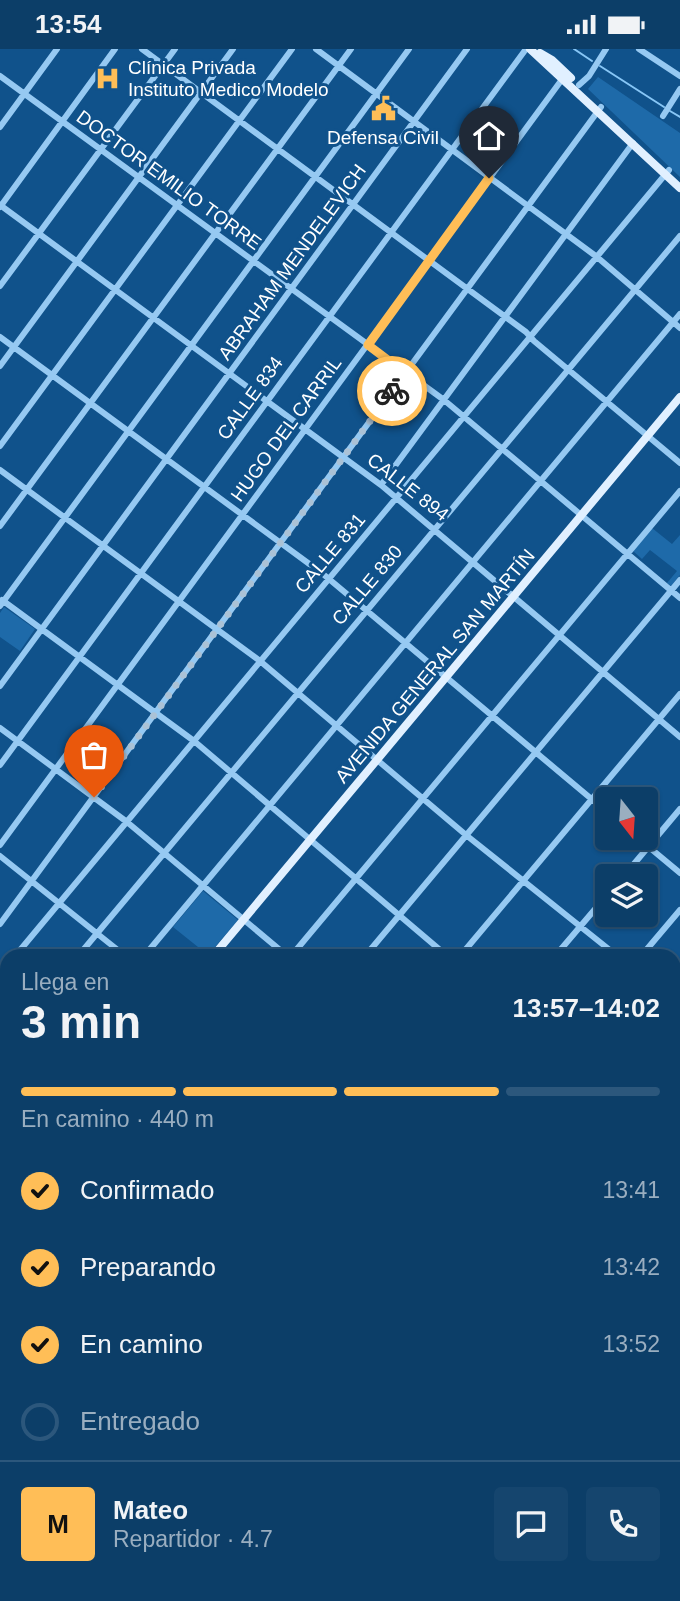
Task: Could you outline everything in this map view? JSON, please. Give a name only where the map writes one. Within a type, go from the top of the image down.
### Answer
[{"type":"main road","points":[[530,49],[579,85],[633,143],[680,181]]},
{"type":"main road","points":[[565,76],[667,172],[680,188]]},
{"type":"main road","name":"AVENIDA GENERAL SAN MARTÍN","points":[[219,949],[680,397]]},
{"type":"street","points":[[0,127],[57,49]]},
{"type":"street","points":[[0,205],[115,49]]},
{"type":"street","points":[[142,49],[530,336],[680,463]]},
{"type":"street","points":[[0,286],[175,49]]},
{"type":"street","points":[[0,366],[233,49]]},
{"type":"street","points":[[0,446],[292,49]]},
{"type":"street","points":[[316,49],[597,257],[680,328]]},
{"type":"street","points":[[0,526],[351,49]]},
{"type":"street","points":[[409,49],[1,602],[194,741],[439,949]]},
{"type":"street","name":"ABRAHAM MENDELEVICH","points":[[0,686],[467,49]]},
{"type":"street","name":"CALLE 834","points":[[0,765],[329,316],[530,49]]},
{"type":"street","points":[[579,85],[589,76],[606,49]]},
{"type":"street","points":[[639,49],[680,76]]},
{"type":"street","name":"DOCTOR EMILIO TORRE","points":[[0,76],[444,400],[680,598]]},
{"type":"street","name":"HUGO DEL CARRIL","points":[[0,845],[565,76]]},
{"type":"street","points":[[663,116],[680,89]]},
{"type":"street","points":[[0,924],[600,109]]},
{"type":"street","points":[[381,485],[633,143]]},
{"type":"street","name":"CALLE 831","points":[[21,949],[667,172]]},
{"type":"street","name":"CALLE 894","points":[[0,205],[397,497],[680,737]]},
{"type":"street","name":"CALLE 830","points":[[84,949],[680,236]]},
{"type":"street","points":[[150,949],[680,314]]},
{"type":"street","points":[[0,337],[329,579],[593,800]]},
{"type":"street","points":[[0,470],[260,661],[466,835],[609,949]]},
{"type":"street","points":[[297,949],[680,491]]},
{"type":"street","points":[[371,949],[680,580]]},
{"type":"street","points":[[466,949],[680,694]]},
{"type":"street","points":[[0,728],[127,822],[279,949]]},
{"type":"street","points":[[658,835],[680,809]]},
{"type":"street","points":[[653,851],[680,873]]},
{"type":"street","points":[[0,856],[117,949]]},
{"type":"street","points":[[561,949],[595,909]]},
{"type":"street","points":[[647,949],[680,910]]},
{"type":"shaded area","points":[[598,77],[680,133],[680,177],[588,89]]},
{"type":"shaded area","points":[[652,528],[672,544],[680,535],[680,575],[671,586],[667,583],[677,571],[650,550],[642,559],[633,551]]},
{"type":"shaded area","points":[[4,607],[35,629],[20,651],[0,637],[0,613]]},
{"type":"shaded area","points":[[203,891],[238,920],[213,949],[200,949],[173,927]]},
{"type":"waterway","points":[[574,49],[592,61]]},
{"type":"waterway","points":[[600,66],[664,107]]},
{"type":"waterway","points":[[670,111],[680,117]]},
{"type":"way so far","points":[[94,797],[392,391]]},
{"type":"place","name":"Clínica Privada Instituto Medico Modelo","points":[[108,78]]},
{"type":"place","name":"Defensa Civil","points":[[383,109]]},
{"type":"route","points":[[392,391],[405,373],[368,345],[489,178]]}]
